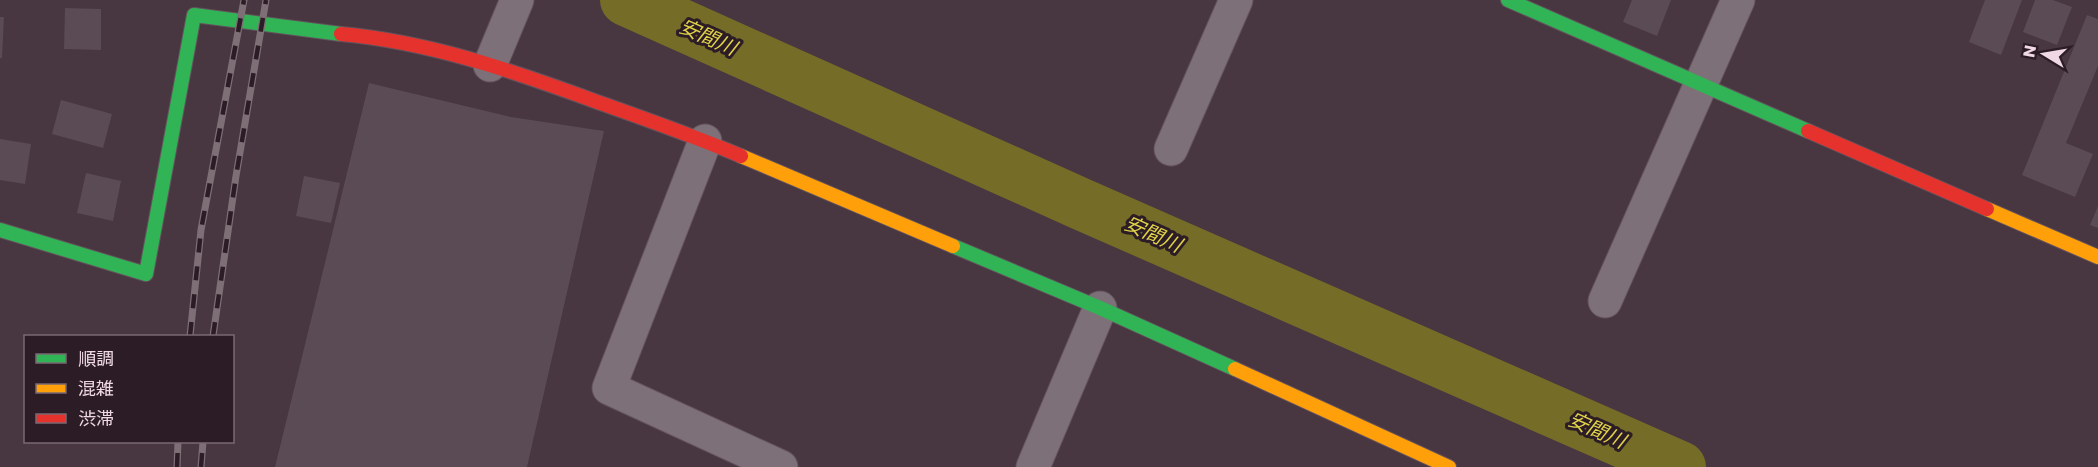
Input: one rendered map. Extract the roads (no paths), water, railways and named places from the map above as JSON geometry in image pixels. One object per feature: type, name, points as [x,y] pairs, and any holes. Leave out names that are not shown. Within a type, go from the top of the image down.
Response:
[{"type":"street","points":[[1171,148],[1236,0]]},
{"type":"street","points":[[1508,0],[2098,257]]},
{"type":"street","points":[[1605,301],[1738,0]]},
{"type":"street","points":[[490,65],[514,7]]},
{"type":"street","points":[[0,230],[146,274],[194,15],[294,30],[374,37],[454,52],[705,141],[1100,308],[1449,467]]},
{"type":"street","points":[[705,141],[609,388],[780,467]]},
{"type":"street","points":[[1033,467],[1100,308]]},
{"type":"waterway","name":"安間川","points":[[626,0],[1081,204],[1680,467]]},
{"type":"railway","points":[[190,335],[201,230],[244,0]]},
{"type":"railway","points":[[213,335],[236,176],[266,0]]},
{"type":"railway","points":[[177,467],[178,443]]},
{"type":"railway","points":[[201,467],[203,443]]}]
